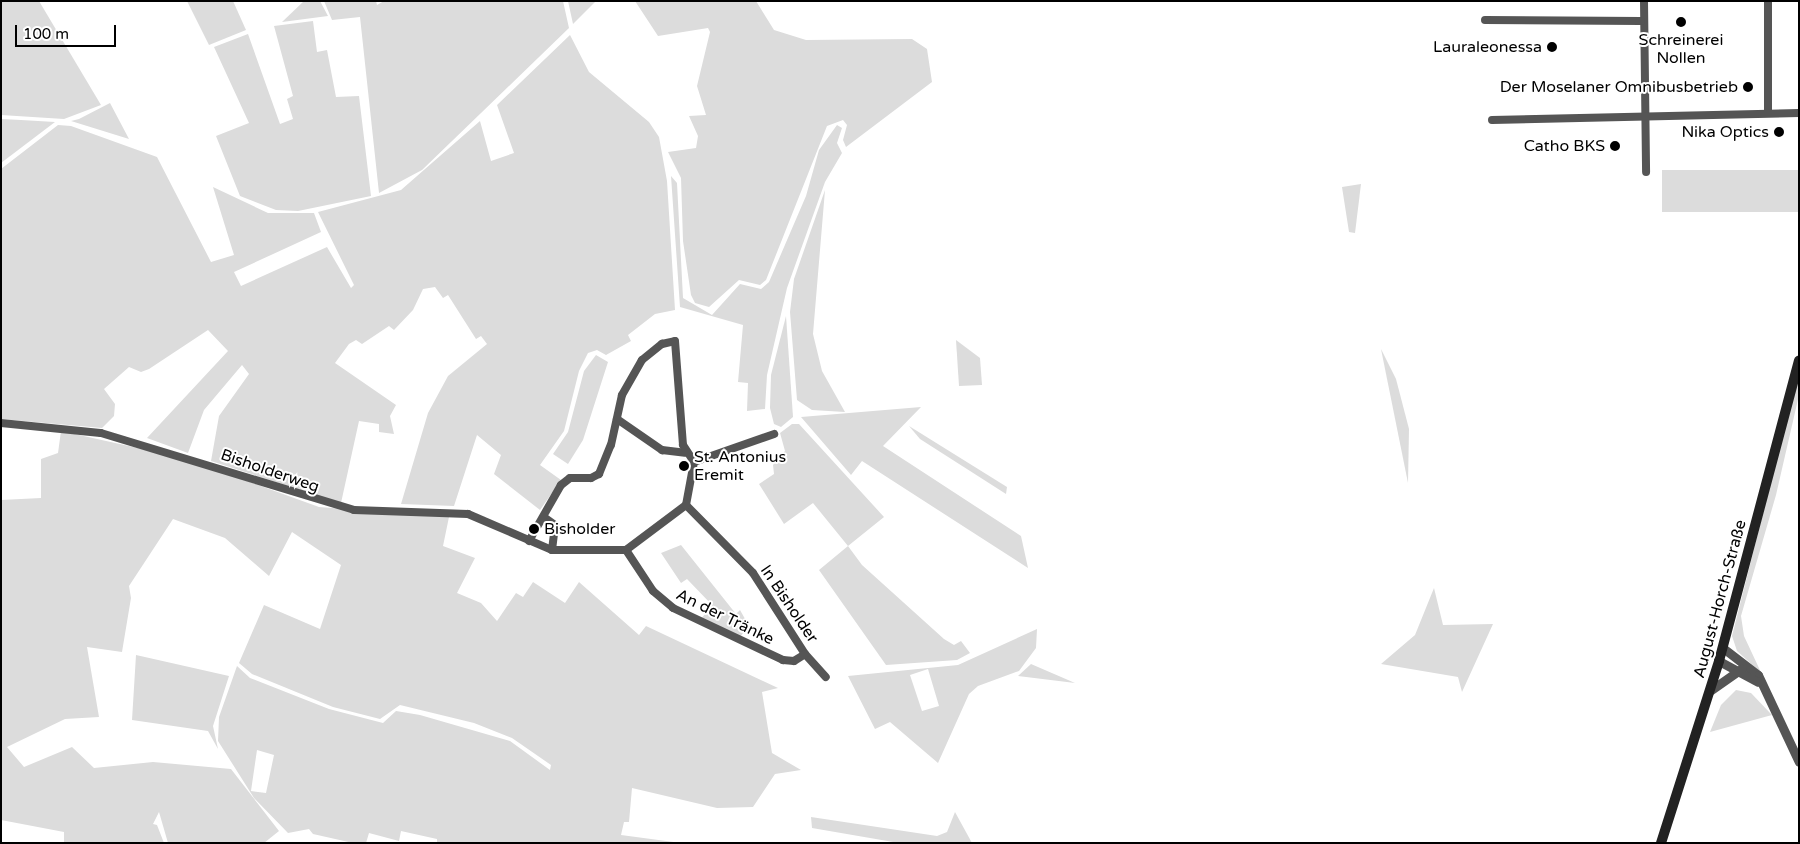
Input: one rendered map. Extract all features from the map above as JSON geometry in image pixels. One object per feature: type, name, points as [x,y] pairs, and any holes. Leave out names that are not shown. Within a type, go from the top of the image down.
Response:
[{"type":"main road","name":"August-Horch-Straße","points":[[1661,843],[1723,648],[1799,360]]},
{"type":"street","points":[[1644,1],[1641,21],[1646,172]]},
{"type":"street","points":[[1768,1],[1768,112]]},
{"type":"street","points":[[1485,20],[1641,21]]},
{"type":"street","points":[[1492,120],[1768,112],[1799,113]]},
{"type":"street","points":[[1785,114],[1799,119]]},
{"type":"street","points":[[685,453],[675,341],[662,344],[637,366],[622,394],[617,419],[599,474],[565,481],[544,507],[545,518],[529,541],[552,550],[626,550],[686,505],[694,462]]},
{"type":"street","points":[[617,419],[662,450],[685,453],[694,462]]},
{"type":"street","name":"Bisholderweg","points":[[1,423],[101,432],[354,510],[446,511],[476,516],[529,541]]},
{"type":"street","points":[[694,462],[774,434]]},
{"type":"street","name":"In Bisholder","points":[[686,505],[753,573],[805,654],[826,677]]},
{"type":"street","points":[[545,518],[555,525],[552,550]]},
{"type":"street","name":"An der Tränke","points":[[626,550],[667,604],[783,660],[794,661],[805,654]]},
{"type":"street","points":[[1723,648],[1749,664],[1799,762]]},
{"type":"street","points":[[1719,661],[1741,669],[1762,688]]},
{"type":"street","points":[[1711,690],[1741,669]]},
{"type":"shaded area","points":[[1,1],[39,1],[101,105],[64,119],[1,115]]},
{"type":"shaded area","points":[[187,1],[233,1],[246,30],[209,45]]},
{"type":"shaded area","points":[[304,1],[320,1],[328,16],[282,22]]},
{"type":"shaded area","points":[[324,1],[376,1],[377,5],[384,1],[563,1],[569,28],[422,170],[379,193],[360,17],[332,20]]},
{"type":"shaded area","points":[[568,1],[596,1],[573,24]]},
{"type":"shaded area","points":[[635,1],[756,1],[774,30],[806,40],[912,39],[927,49],[932,82],[846,147],[843,140],[847,125],[843,120],[827,126],[766,280],[760,285],[739,280],[709,307],[695,303],[691,295],[683,241],[681,178],[668,152],[696,148],[698,136],[689,116],[706,115],[697,86],[710,32],[708,28],[658,36]]},
{"type":"shaded area","points":[[313,21],[317,52],[327,50],[336,97],[359,96],[371,196],[298,211],[276,210],[240,196],[216,136],[249,123],[214,47],[248,34],[280,124],[293,119],[287,99],[293,96],[274,26]]},
{"type":"shaded area","points":[[570,35],[589,72],[649,122],[659,137],[667,181],[675,310],[655,314],[628,335],[631,341],[606,355],[597,350],[588,353],[579,371],[564,431],[540,465],[561,480],[540,510],[494,474],[501,455],[477,435],[454,506],[401,504],[428,413],[448,376],[487,344],[481,336],[476,339],[448,295],[443,298],[435,287],[423,289],[413,310],[394,330],[389,326],[362,344],[356,340],[349,344],[335,363],[396,405],[390,416],[394,434],[379,432],[379,424],[359,421],[341,503],[211,461],[219,416],[249,374],[242,365],[204,410],[188,453],[147,438],[228,351],[208,330],[149,369],[141,372],[129,367],[104,389],[115,404],[114,416],[102,428],[1,419],[1,169],[58,125],[71,126],[157,157],[211,262],[234,255],[213,187],[268,213],[314,213],[321,232],[234,272],[241,286],[327,247],[351,288],[354,285],[318,212],[401,190],[480,121],[491,161],[514,153],[497,105]]},
{"type":"shaded area","points":[[110,103],[129,139],[71,121],[79,119]]},
{"type":"shaded area","points":[[1,119],[21,120],[55,122],[1,163]]},
{"type":"shaded area","points":[[837,125],[842,128],[837,143],[842,153],[825,182],[787,288],[767,375],[765,409],[747,411],[748,383],[738,382],[743,325],[680,307],[671,176],[677,183],[683,298],[712,315],[740,284],[761,289],[769,282],[806,196],[819,150]]},
{"type":"shaded area","points":[[1662,170],[1799,170],[1799,212],[1662,212]]},
{"type":"shaded area","points":[[1361,184],[1355,233],[1349,232],[1342,187]]},
{"type":"shaded area","points":[[825,190],[813,334],[822,371],[845,412],[812,410],[797,400],[790,312],[794,279]]},
{"type":"shaded area","points":[[786,316],[793,417],[781,427],[774,424],[770,408],[771,375]]},
{"type":"shaded area","points":[[956,340],[980,358],[982,385],[959,386]]},
{"type":"shaded area","points":[[1381,349],[1396,379],[1409,429],[1408,483]]},
{"type":"shaded area","points":[[596,355],[608,362],[583,440],[568,464],[553,454],[568,432],[584,371]]},
{"type":"shaded area","points":[[1799,371],[1799,395],[1776,495],[1741,616],[1744,636],[1772,696],[1758,670],[1737,651],[1732,636]]},
{"type":"shaded area","points":[[921,407],[883,446],[1021,536],[1028,568],[862,461],[851,475],[801,417]]},
{"type":"shaded area","points":[[792,424],[799,424],[884,517],[848,546],[813,503],[784,524],[759,484],[774,474],[773,465],[785,451],[780,433]]},
{"type":"shaded area","points":[[909,426],[1007,487],[1006,494],[920,439]]},
{"type":"shaded area","points":[[61,431],[183,458],[319,507],[449,517],[443,546],[475,558],[457,593],[481,603],[497,621],[516,593],[523,597],[533,582],[565,603],[579,582],[639,635],[646,626],[778,688],[762,692],[772,753],[801,770],[775,774],[753,807],[717,808],[632,788],[629,822],[624,822],[621,835],[681,843],[437,843],[437,839],[401,831],[399,841],[369,833],[366,843],[353,843],[313,834],[309,829],[288,833],[254,798],[218,741],[219,717],[237,666],[250,678],[329,709],[383,723],[396,711],[420,715],[510,741],[550,770],[551,765],[512,738],[474,723],[400,705],[380,719],[333,707],[252,674],[239,663],[264,605],[320,629],[341,565],[292,532],[269,576],[225,538],[173,519],[129,586],[131,598],[122,652],[87,647],[99,717],[65,719],[7,747],[24,767],[72,747],[94,768],[153,762],[231,769],[279,831],[264,843],[168,843],[159,812],[153,824],[157,825],[164,843],[64,843],[64,832],[1,820],[1,500],[41,498],[41,459],[58,453]],"holes":[[[257,750],[274,755],[266,793],[251,791]]]},
{"type":"shaded area","points":[[681,545],[736,614],[740,610],[749,626],[740,637],[701,619],[712,605],[687,579],[681,583],[661,553]]},
{"type":"shaded area","points":[[848,546],[862,565],[944,639],[954,645],[961,641],[970,653],[957,660],[886,665],[819,570]]},
{"type":"shaded area","points":[[1434,588],[1443,625],[1493,624],[1462,692],[1458,677],[1381,664],[1415,635]]},
{"type":"shaded area","points":[[1037,629],[1036,648],[1019,671],[978,686],[969,694],[938,763],[890,722],[875,729],[848,676],[958,665]],"holes":[[[928,669],[939,706],[922,711],[910,675]]]},
{"type":"shaded area","points":[[136,655],[229,676],[213,726],[218,749],[208,731],[132,720]]},
{"type":"shaded area","points":[[1031,664],[1075,683],[1018,676]]},
{"type":"shaded area","points":[[1736,690],[1751,693],[1772,715],[1710,732],[1721,705]]},
{"type":"shaded area","points":[[955,812],[972,843],[899,843],[812,828],[811,817],[937,836],[947,832]]},
{"type":"place","name":"Schreinerei Nollen","points":[[1681,22]]},
{"type":"place","name":"Lauraleonessa","points":[[1552,47]]},
{"type":"place","name":"Der Moselaner Omnibusbetrieb","points":[[1748,87]]},
{"type":"place","name":"Nika Optics","points":[[1779,132]]},
{"type":"place","name":"Catho BKS","points":[[1615,146]]},
{"type":"place","name":"St. Antonius Eremit","points":[[684,466]]},
{"type":"place","name":"Bisholder","points":[[534,529]]}]
